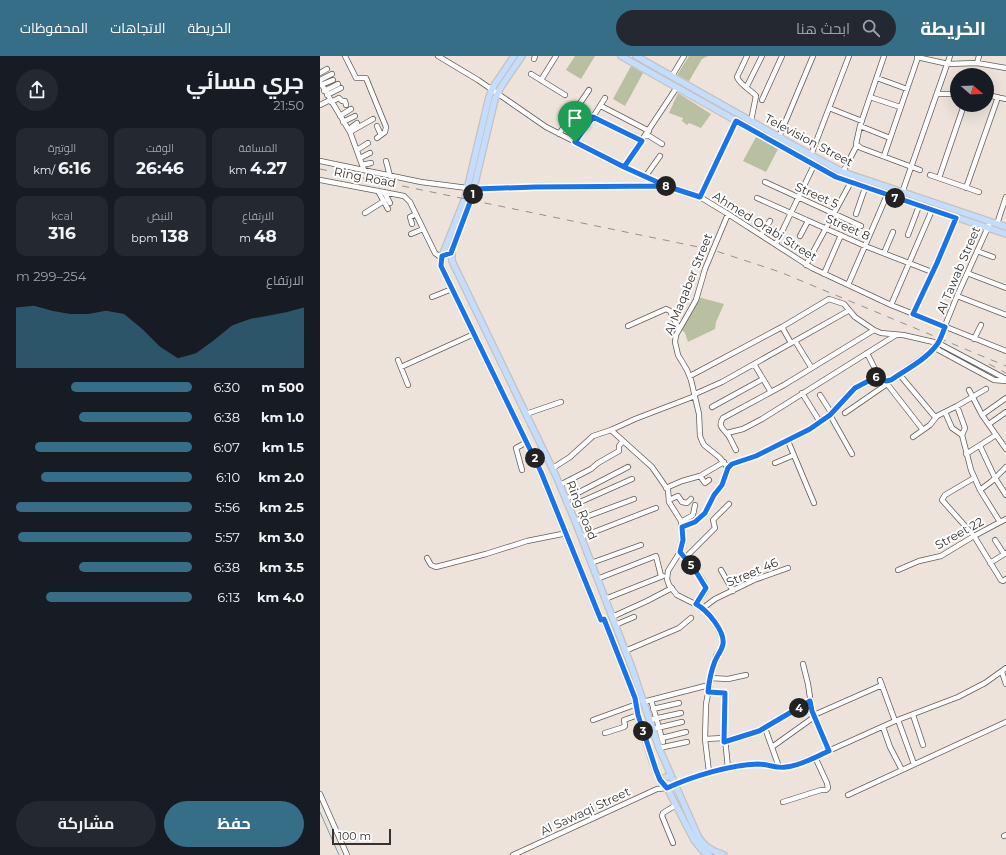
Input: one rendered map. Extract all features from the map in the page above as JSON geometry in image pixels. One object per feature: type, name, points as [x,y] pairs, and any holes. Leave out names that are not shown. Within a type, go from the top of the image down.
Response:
[{"type":"main road","points":[[442,256],[465,198],[492,89],[514,56]]},
{"type":"main road","points":[[451,253],[472,200],[497,94],[522,56]]},
{"type":"main road","name":"Television Street","points":[[621,56],[829,173],[865,188],[1006,234]]},
{"type":"main road","name":"Television Street","points":[[636,56],[832,167],[902,193],[1006,227]]},
{"type":"main road","points":[[829,173],[832,167]]},
{"type":"main road","name":"Ring Road","points":[[451,253],[453,265],[553,468],[625,651],[652,730],[675,784],[701,841],[709,849],[724,855]]},
{"type":"main road","name":"Ring Road","points":[[442,256],[441,266],[541,472],[601,620],[604,619],[637,704],[638,715],[660,780],[667,788],[694,840],[702,850],[709,855]]},
{"type":"main road","points":[[508,404],[519,399]]},
{"type":"main road","points":[[579,564],[590,562]]},
{"type":"main road","points":[[660,780],[671,775]]},
{"type":"street","name":"Ahmed Orabi Street","points":[[438,56],[492,89],[533,119],[559,134],[624,167],[666,186],[700,197],[776,244],[806,265],[891,305],[1006,351]]},
{"type":"street","points":[[541,80],[556,56]]},
{"type":"street","points":[[672,76],[684,56]]},
{"type":"street","points":[[747,56],[737,77],[740,82],[747,86],[756,96],[751,121]]},
{"type":"street","points":[[747,86],[762,56]]},
{"type":"street","points":[[762,100],[782,56]]},
{"type":"street","points":[[779,137],[812,56]]},
{"type":"street","points":[[811,155],[850,56]]},
{"type":"street","points":[[843,172],[857,146],[856,140],[860,126],[884,56]]},
{"type":"street","points":[[884,156],[917,56],[948,64],[977,63],[1006,68]]},
{"type":"street","points":[[902,193],[950,56]]},
{"type":"street","points":[[977,63],[979,56]]},
{"type":"street","points":[[347,57],[356,78],[366,78],[386,127],[385,132],[379,137],[377,126]]},
{"type":"street","points":[[320,73],[327,69]]},
{"type":"street","points":[[320,82],[332,74]]},
{"type":"street","points":[[531,74],[565,95]]},
{"type":"street","points":[[877,78],[907,89]]},
{"type":"street","points":[[320,82],[333,80]]},
{"type":"street","points":[[320,82],[349,131],[358,150],[363,168]]},
{"type":"street","points":[[324,90],[338,84]]},
{"type":"street","points":[[327,96],[341,88]]},
{"type":"street","points":[[624,167],[677,88]]},
{"type":"street","points":[[559,134],[589,90]]},
{"type":"street","points":[[937,94],[950,94]]},
{"type":"street","points":[[994,96],[1006,99]]},
{"type":"street","points":[[320,105],[342,97],[342,101],[344,101],[346,105]]},
{"type":"street","points":[[870,97],[900,108]]},
{"type":"street","points":[[966,188],[998,97]]},
{"type":"street","points":[[575,142],[601,106],[605,98]]},
{"type":"street","points":[[601,106],[648,132],[662,144]]},
{"type":"street","points":[[829,108],[862,121]]},
{"type":"street","points":[[340,116],[351,110]]},
{"type":"street","points":[[939,178],[962,112]]},
{"type":"street","points":[[343,122],[355,116]]},
{"type":"street","points":[[593,117],[642,141]]},
{"type":"street","points":[[349,131],[370,119]]},
{"type":"street","points":[[700,197],[736,121]]},
{"type":"street","points":[[349,131],[357,123]]},
{"type":"street","points":[[860,126],[890,138]]},
{"type":"street","points":[[358,150],[368,143]]},
{"type":"street","points":[[857,146],[920,170]]},
{"type":"street","points":[[360,158],[370,153]]},
{"type":"street","points":[[646,177],[660,156]]},
{"type":"street","points":[[320,161],[363,168],[390,176],[434,184],[475,189],[666,186]]},
{"type":"street","points":[[386,162],[390,176]]},
{"type":"street","points":[[363,168],[370,163]]},
{"type":"street","points":[[776,244],[814,165]]},
{"type":"street","points":[[930,175],[979,192]]},
{"type":"street","points":[[806,265],[853,176]]},
{"type":"street","name":"Ring Road","points":[[320,180],[400,195],[407,199],[435,253],[442,256]]},
{"type":"street","name":"Street 5","points":[[765,182],[861,226]]},
{"type":"street","points":[[856,214],[865,188]]},
{"type":"street","points":[[378,191],[388,209]]},
{"type":"street","points":[[384,192],[390,203]]},
{"type":"street","points":[[848,285],[887,195]]},
{"type":"street","name":"Street 8","points":[[757,198],[865,246],[932,272]]},
{"type":"street","points":[[997,224],[1006,198]]},
{"type":"street","points":[[365,213],[384,201]]},
{"type":"street","points":[[908,236],[919,206]]},
{"type":"street","points":[[891,305],[932,210]]},
{"type":"street","points":[[412,224],[410,217],[416,214]]},
{"type":"street","name":"Al Maqaber Street","points":[[728,214],[705,269],[696,300],[676,335],[675,349],[690,376],[695,395],[700,436],[702,441],[704,445],[724,462],[728,468]]},
{"type":"street","points":[[913,314],[956,218]]},
{"type":"street","points":[[761,235],[770,221]]},
{"type":"street","points":[[800,236],[808,221]]},
{"type":"street","name":"Al Tawab Street","points":[[728,468],[737,462],[756,456],[805,432],[831,414],[855,388],[874,377],[891,380],[922,359],[935,348],[945,327],[956,296],[990,222]]},
{"type":"street","points":[[411,234],[423,228]]},
{"type":"street","points":[[884,253],[893,232]]},
{"type":"street","points":[[824,274],[841,235]]},
{"type":"street","points":[[977,251],[993,257]]},
{"type":"street","points":[[442,256],[451,253]]},
{"type":"street","points":[[967,273],[1006,288]]},
{"type":"street","points":[[432,297],[452,289]]},
{"type":"street","points":[[956,296],[1006,315]]},
{"type":"street","points":[[690,376],[782,327],[829,299],[844,304],[848,311],[874,330],[881,333],[897,334],[938,343],[1006,380]]},
{"type":"street","points":[[628,326],[666,309],[670,311],[679,329]]},
{"type":"street","points":[[553,468],[570,457],[593,436],[695,395],[722,382],[848,311]]},
{"type":"street","points":[[974,338],[981,325]]},
{"type":"street","points":[[782,327],[811,367]]},
{"type":"street","points":[[736,450],[727,433],[724,432],[720,425],[723,418],[771,392],[874,330]]},
{"type":"street","points":[[401,367],[474,334]]},
{"type":"street","points":[[727,433],[752,424],[897,334]]},
{"type":"street","points":[[935,348],[994,380],[1006,380]]},
{"type":"street","points":[[867,353],[881,378],[923,430]]},
{"type":"street","points":[[398,360],[408,385]]},
{"type":"street","points":[[754,364],[771,392]]},
{"type":"street","points":[[900,374],[935,417]]},
{"type":"street","points":[[712,407],[763,379]]},
{"type":"street","points":[[845,413],[887,384]]},
{"type":"street","points":[[913,437],[933,421],[935,417],[986,389]]},
{"type":"street","points":[[969,390],[982,415],[1006,449]]},
{"type":"street","points":[[802,393],[820,422]]},
{"type":"street","points":[[820,395],[852,454]]},
{"type":"street","points":[[982,415],[1006,398]]},
{"type":"street","points":[[526,414],[561,402]]},
{"type":"street","points":[[957,406],[965,428],[962,435],[966,454],[974,478],[980,490],[1004,521]]},
{"type":"street","points":[[945,412],[952,428],[962,435]]},
{"type":"street","points":[[989,424],[1006,412]]},
{"type":"street","points":[[611,430],[652,467],[669,493],[671,505],[682,524],[683,540],[680,552],[667,574],[667,579],[672,588],[683,598],[703,608],[715,622],[723,639],[722,648],[714,662],[710,678],[705,716],[705,740],[709,772]]},
{"type":"street","points":[[966,454],[996,435]]},
{"type":"street","points":[[788,440],[814,503]]},
{"type":"street","points":[[560,485],[591,469],[598,463],[620,451],[619,446],[623,441]]},
{"type":"street","points":[[522,470],[516,447],[527,442]]},
{"type":"street","points":[[980,446],[995,478],[1006,496]]},
{"type":"street","points":[[775,463],[794,455]]},
{"type":"street","points":[[666,488],[682,481],[700,476],[724,462]]},
{"type":"street","points":[[566,499],[628,467]]},
{"type":"street","points":[[980,490],[1006,467]]},
{"type":"street","points":[[682,524],[695,522],[705,513],[714,495],[722,485],[728,468]]},
{"type":"street","points":[[700,476],[705,483],[709,480]]},
{"type":"street","points":[[974,478],[945,494],[942,498],[974,536],[1002,580],[1003,581],[1006,579]]},
{"type":"street","points":[[569,507],[632,479]]},
{"type":"street","points":[[669,500],[678,496],[682,502],[687,503],[691,499]]},
{"type":"street","points":[[575,521],[634,499]]},
{"type":"street","points":[[685,558],[714,530],[713,520],[730,504]]},
{"type":"street","points":[[682,524],[693,515],[695,505]]},
{"type":"street","points":[[581,537],[656,508]]},
{"type":"street","name":"Street 22","points":[[898,570],[919,561],[941,556],[974,536],[1004,521]]},
{"type":"street","points":[[427,558],[431,565],[436,567],[528,541],[567,533]]},
{"type":"street","points":[[990,563],[1005,554],[995,540]]},
{"type":"street","points":[[590,562],[641,545]]},
{"type":"street","points":[[680,552],[695,570],[706,588],[696,604]]},
{"type":"street","points":[[597,579],[656,556],[661,576]]},
{"type":"street","name":"Street 46","points":[[703,608],[715,599],[754,580],[788,568]]},
{"type":"street","points":[[721,570],[733,591]]},
{"type":"street","points":[[605,599],[667,574]]},
{"type":"street","points":[[612,617],[672,588]]},
{"type":"street","points":[[615,625],[634,617]]},
{"type":"street","points":[[625,651],[679,628],[691,618]]},
{"type":"street","points":[[803,664],[814,716],[829,751]]},
{"type":"street","points":[[765,728],[779,767],[787,767],[815,757],[897,721],[968,693],[1004,670],[1006,684]]},
{"type":"street","points":[[710,678],[728,679],[746,675]]},
{"type":"street","points":[[880,680],[914,764]]},
{"type":"street","points":[[643,702],[709,685]]},
{"type":"street","points":[[772,747],[814,716],[882,686]]},
{"type":"street","points":[[708,692],[725,693],[724,740],[728,768]]},
{"type":"street","points":[[651,700],[663,740],[686,732]]},
{"type":"street","points":[[705,740],[724,740],[753,734],[810,701]]},
{"type":"street","points":[[653,709],[679,703]]},
{"type":"street","points":[[593,720],[637,704]]},
{"type":"street","points":[[649,720],[681,713]]},
{"type":"street","points":[[605,733],[624,727],[624,720],[638,715]]},
{"type":"street","points":[[913,715],[923,745]]},
{"type":"street","points":[[652,730],[682,722]]},
{"type":"street","points":[[848,795],[1006,722]]},
{"type":"street","points":[[883,727],[890,747],[902,770]]},
{"type":"street","points":[[659,748],[687,742]]},
{"type":"street","points":[[783,802],[820,790],[826,790],[828,788],[815,757]]},
{"type":"street","name":"Al Sawaqi Street","points":[[513,855],[657,789],[667,788],[709,772],[728,768],[759,764],[779,767]]},
{"type":"street","points":[[320,794],[347,855]]},
{"type":"street","points":[[673,843],[662,816],[663,813],[676,805]]},
{"type":"green space","points":[[575,56],[595,56],[581,79],[566,70]]},
{"type":"green space","points":[[689,56],[708,56],[702,59],[689,81],[677,75]]},
{"type":"green space","points":[[631,66],[643,73],[625,106],[613,99]]},
{"type":"green space","points":[[678,93],[711,114],[701,128],[689,123],[687,125],[682,121],[683,118],[669,113]]},
{"type":"green space","points":[[756,137],[778,149],[766,172],[743,161]]},
{"type":"green space","points":[[698,297],[724,304],[716,322],[715,329],[688,342],[685,333],[682,330]]},
{"type":"waterway","points":[[320,812],[339,855]]},
{"type":"railway","points":[[320,169],[713,250],[780,272],[1006,366]]},
{"type":"railway","points":[[989,364],[1006,373]]},
{"type":"route","points":[[575,142],[593,117],[642,141],[624,167],[646,177],[666,186],[700,197],[736,121],[836,177],[956,218],[913,314],[945,327],[935,348],[922,359],[891,380],[886,381],[879,377],[874,377],[861,384],[849,394],[836,410],[810,429],[756,456],[732,464],[728,468],[722,485],[710,501],[705,513],[695,522],[682,527],[683,540],[680,552],[706,586],[706,591],[696,604],[703,608],[715,622],[723,639],[722,648],[716,656],[714,662],[708,692],[725,692],[724,742],[753,734],[810,701],[812,711],[829,751],[791,766],[783,768],[754,764],[718,770],[697,776],[667,788],[660,780],[638,715],[635,698],[604,619],[601,620],[541,472],[441,266],[440,262],[442,256],[451,253],[453,244],[472,200],[475,189],[666,186],[624,167],[575,142]]}]
